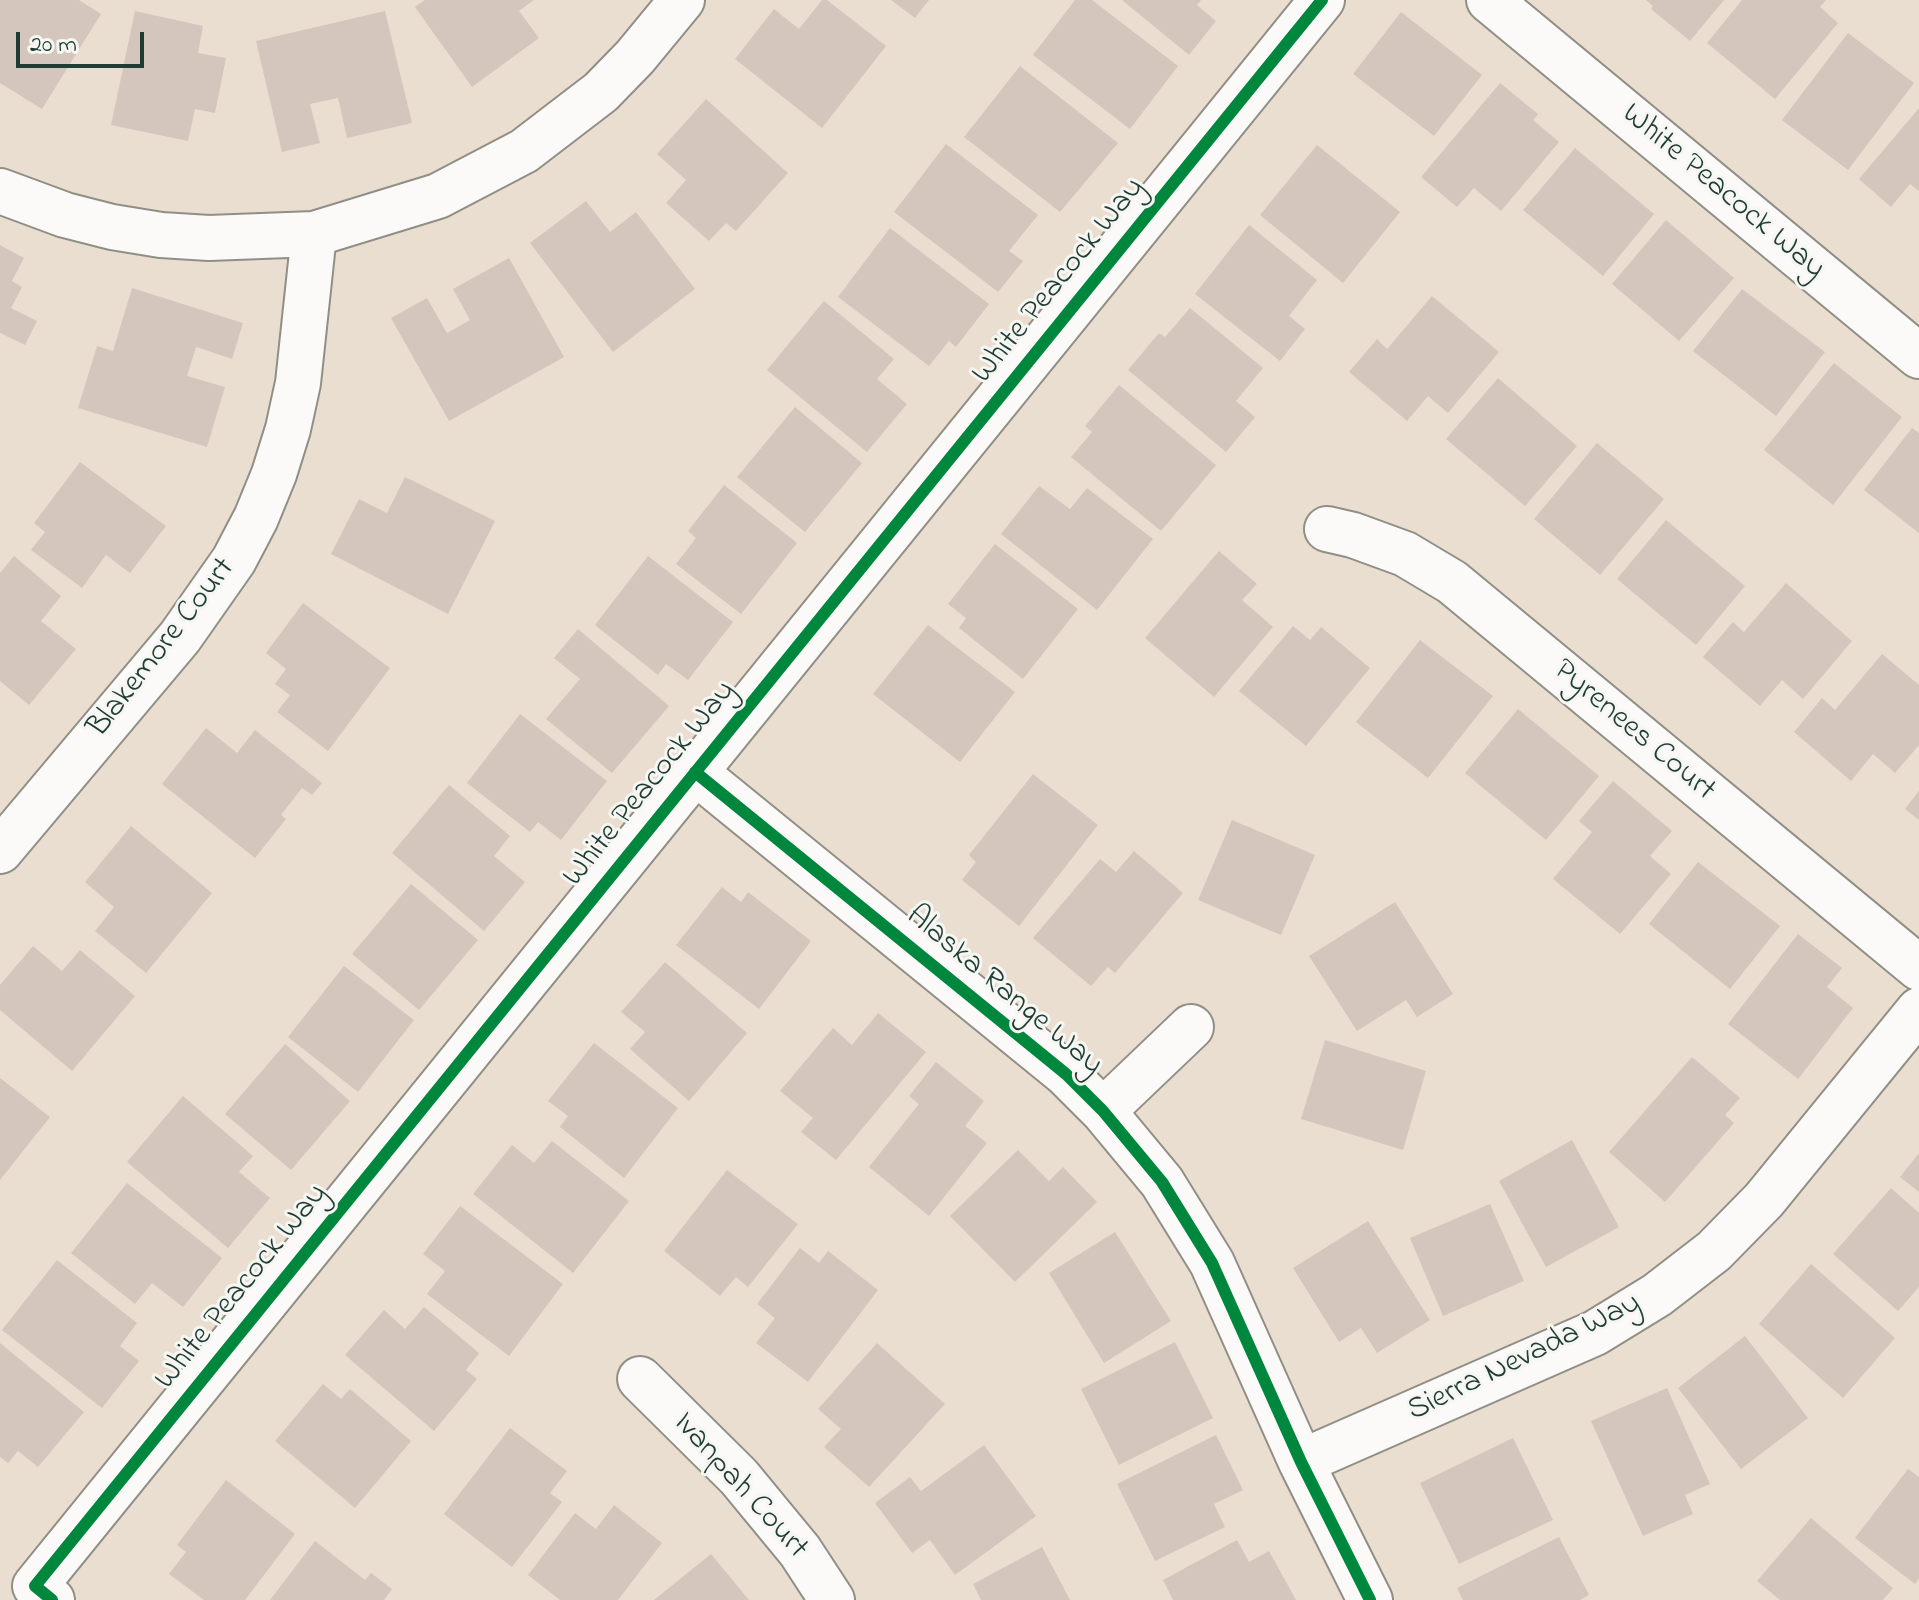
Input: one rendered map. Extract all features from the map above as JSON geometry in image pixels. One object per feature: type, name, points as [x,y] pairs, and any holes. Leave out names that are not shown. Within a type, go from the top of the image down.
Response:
[{"type":"street","points":[[0,191],[65,215],[161,235],[209,238],[314,234],[438,196],[524,151],[601,92],[682,0]]},
{"type":"street","name":"White Peacock Way","points":[[52,1600],[35,1586],[1322,0]]},
{"type":"street","name":"White Peacock Way","points":[[1489,0],[1919,356]]},
{"type":"street","name":"Blakemore Court","points":[[0,851],[180,637],[234,560],[256,518],[288,429],[298,383],[314,234]]},
{"type":"street","name":"Pyrenees Court","points":[[1327,529],[1405,554],[1452,582],[1919,968]]},
{"type":"street","name":"Alaska Range Way","points":[[695,772],[1066,1074],[1103,1111],[1162,1182],[1212,1263],[1301,1462],[1370,1600]]},
{"type":"street","name":"Sierra Nevada Way","points":[[1301,1462],[1595,1333],[1657,1295],[1714,1251],[1764,1200],[1919,1010]]},
{"type":"street","points":[[1103,1111],[1191,1027]]},
{"type":"street","name":"Ivanpah Court","points":[[640,1379],[739,1477],[800,1551],[832,1600]]},
{"type":"building","points":[[0,0],[79,0],[101,14],[42,109],[0,83]]},
{"type":"building","points":[[425,0],[534,0],[519,11],[539,38],[472,87],[415,7]]},
{"type":"building","points":[[822,0],[827,0],[886,46],[822,128],[735,59],[774,9],[799,29]]},
{"type":"building","points":[[891,0],[929,0],[915,18]]},
{"type":"building","points":[[1075,0],[1092,0],[1178,66],[1130,129],[1033,55]]},
{"type":"building","points":[[1122,0],[1201,0],[1197,5],[1216,21],[1189,55]]},
{"type":"building","points":[[1646,0],[1724,0],[1690,41],[1651,9],[1653,6]]},
{"type":"building","points":[[1742,0],[1826,0],[1820,7],[1838,23],[1775,99],[1707,43]]},
{"type":"building","points":[[135,11],[203,26],[198,53],[226,58],[215,113],[195,109],[188,141],[111,125]]},
{"type":"building","points":[[385,11],[412,123],[347,138],[338,98],[310,104],[320,143],[282,152],[256,41]]},
{"type":"building","points":[[1401,12],[1482,75],[1434,136],[1353,74]]},
{"type":"building","points":[[1848,33],[1914,83],[1848,170],[1782,120]]},
{"type":"building","points":[[1020,66],[1118,143],[1060,212],[964,137]]},
{"type":"building","points":[[1500,83],[1538,114],[1533,120],[1559,142],[1501,211],[1474,188],[1457,207],[1421,177]]},
{"type":"building","points":[[706,99],[788,173],[736,231],[726,223],[709,241],[666,203],[686,180],[657,154]]},
{"type":"building","points":[[1919,108],[1919,191],[1910,184],[1891,207],[1859,179]]},
{"type":"building","points":[[946,144],[1038,215],[1009,251],[1023,261],[998,292],[894,212]]},
{"type":"building","points":[[1317,145],[1400,212],[1343,283],[1260,215]]},
{"type":"building","points":[[1575,148],[1654,214],[1603,276],[1523,210]]},
{"type":"building","points":[[586,201],[610,232],[636,212],[695,289],[613,352],[530,243]]},
{"type":"building","points":[[1666,220],[1734,278],[1679,341],[1612,284]]},
{"type":"building","points":[[1249,225],[1317,280],[1289,316],[1305,329],[1280,361],[1195,294]]},
{"type":"building","points":[[890,228],[989,304],[956,347],[949,341],[929,366],[838,297]]},
{"type":"building","points":[[0,245],[24,258],[12,281],[22,287],[11,308],[37,321],[25,345],[0,333]]},
{"type":"building","points":[[509,258],[564,357],[449,421],[391,318],[427,298],[447,333],[470,320],[453,289]]},
{"type":"building","points":[[132,288],[243,323],[232,359],[196,347],[187,376],[225,387],[207,447],[78,408],[97,346],[113,351]]},
{"type":"building","points":[[1742,289],[1825,352],[1776,416],[1693,351]]},
{"type":"building","points":[[1432,296],[1499,352],[1448,413],[1428,396],[1407,421],[1349,372],[1377,339],[1387,349]]},
{"type":"building","points":[[824,301],[894,359],[877,379],[907,404],[867,452],[767,370]]},
{"type":"building","points":[[1190,308],[1263,368],[1236,401],[1255,417],[1226,452],[1128,370],[1159,333],[1165,337]]},
{"type":"building","points":[[1834,363],[1902,417],[1833,505],[1764,450]]},
{"type":"building","points":[[1498,378],[1577,446],[1525,506],[1446,439]]},
{"type":"building","points":[[1119,385],[1216,465],[1161,531],[1071,457],[1092,432],[1085,426]]},
{"type":"building","points":[[795,407],[862,463],[805,532],[737,477]]},
{"type":"building","points":[[1912,428],[1919,433],[1919,533],[1864,490]]},
{"type":"building","points":[[1597,443],[1664,499],[1600,575],[1534,519]]},
{"type":"building","points":[[80,462],[166,526],[130,573],[106,555],[82,588],[31,550],[45,532],[34,523]]},
{"type":"building","points":[[405,477],[495,521],[448,614],[331,554],[359,499],[387,513]]},
{"type":"building","points":[[724,485],[797,543],[741,614],[676,564],[696,538],[688,531]]},
{"type":"building","points":[[1039,486],[1070,509],[1087,488],[1153,539],[1097,610],[1001,534]]},
{"type":"building","points":[[1666,520],[1745,586],[1696,645],[1617,579]]},
{"type":"building","points":[[995,544],[1078,609],[1023,679],[959,628],[966,618],[948,604]]},
{"type":"building","points":[[1219,551],[1257,584],[1242,600],[1273,627],[1214,697],[1145,638]]},
{"type":"building","points":[[14,556],[61,596],[41,621],[76,649],[29,705],[0,681],[0,573]]},
{"type":"building","points":[[648,556],[733,622],[688,680],[666,664],[658,675],[595,625]]},
{"type":"building","points":[[1786,583],[1852,641],[1803,699],[1782,680],[1760,706],[1703,657],[1733,622],[1744,632]]},
{"type":"building","points":[[303,603],[390,668],[328,751],[277,712],[290,695],[275,684],[286,669],[266,653]]},
{"type":"building","points":[[928,625],[1015,692],[960,762],[873,694]]},
{"type":"building","points":[[1293,626],[1310,640],[1321,627],[1370,668],[1306,746],[1239,691]]},
{"type":"building","points":[[578,629],[669,706],[612,773],[546,719],[580,679],[554,658]]},
{"type":"building","points":[[1420,640],[1493,696],[1428,778],[1356,722]]},
{"type":"building","points":[[1882,654],[1919,685],[1919,745],[1895,773],[1873,754],[1851,781],[1794,732],[1822,698],[1835,710]]},
{"type":"building","points":[[1518,709],[1599,776],[1546,840],[1465,773]]},
{"type":"building","points":[[520,714],[607,781],[561,840],[538,822],[530,832],[467,783]]},
{"type":"building","points":[[206,728],[237,753],[255,730],[322,783],[312,795],[302,788],[281,815],[286,819],[255,858],[162,784]]},
{"type":"building","points":[[1033,774],[1098,825],[1019,926],[962,880],[976,862],[969,855]]},
{"type":"building","points":[[1613,781],[1672,831],[1650,856],[1671,874],[1620,934],[1553,879],[1592,832],[1579,821]]},
{"type":"building","points":[[449,785],[510,836],[494,856],[525,882],[484,931],[392,853]]},
{"type":"building","points":[[1919,791],[1919,820],[1905,809]]},
{"type":"building","points":[[1232,820],[1315,855],[1281,935],[1198,900]]},
{"type":"building","points":[[131,826],[212,893],[146,973],[95,931],[114,907],[85,882]]},
{"type":"building","points":[[1134,851],[1183,893],[1115,973],[1108,967],[1091,986],[1033,938],[1100,859],[1116,872]]},
{"type":"building","points":[[1698,862],[1780,926],[1730,989],[1649,924]]},
{"type":"building","points":[[411,884],[478,940],[419,1010],[352,954]]},
{"type":"building","points":[[722,887],[741,902],[748,892],[811,941],[759,1009],[676,945]]},
{"type":"building","points":[[1395,902],[1453,994],[1417,1017],[1406,1000],[1357,1031],[1309,956]]},
{"type":"building","points":[[1798,934],[1842,968],[1827,987],[1853,1008],[1798,1079],[1728,1024]]},
{"type":"building","points":[[33,946],[62,971],[80,950],[135,996],[72,1071],[0,1010],[0,985]]},
{"type":"building","points":[[665,962],[747,1033],[689,1101],[630,1049],[645,1032],[621,1012]]},
{"type":"building","points":[[344,966],[414,1020],[358,1092],[288,1037]]},
{"type":"building","points":[[878,1013],[926,1052],[836,1160],[801,1132],[813,1118],[780,1091],[833,1028],[852,1045]]},
{"type":"building","points":[[1325,1040],[1426,1071],[1403,1150],[1301,1119]]},
{"type":"building","points":[[594,1043],[678,1108],[624,1178],[560,1127],[568,1116],[548,1101]]},
{"type":"building","points":[[285,1044],[350,1101],[291,1170],[225,1114]]},
{"type":"building","points":[[1692,1057],[1740,1098],[1725,1115],[1734,1123],[1665,1202],[1609,1152]]},
{"type":"building","points":[[936,1062],[984,1101],[965,1126],[987,1143],[929,1216],[869,1167],[919,1104],[909,1096]]},
{"type":"building","points":[[0,1078],[50,1117],[0,1180]]},
{"type":"building","points":[[183,1096],[253,1156],[239,1172],[270,1198],[228,1248],[127,1162]]},
{"type":"building","points":[[1572,1140],[1619,1227],[1546,1267],[1499,1181]]},
{"type":"building","points":[[552,1141],[629,1201],[573,1273],[473,1194],[512,1145],[534,1163]]},
{"type":"building","points":[[1018,1150],[1049,1181],[1063,1167],[1097,1202],[1015,1282],[950,1216]]},
{"type":"building","points":[[1919,1153],[1919,1192],[1900,1177]]},
{"type":"building","points":[[727,1170],[798,1224],[748,1287],[736,1277],[720,1296],[664,1251]]},
{"type":"building","points":[[127,1183],[222,1258],[183,1307],[152,1283],[135,1304],[71,1253]]},
{"type":"building","points":[[1891,1188],[1919,1213],[1919,1287],[1898,1311],[1833,1254]]},
{"type":"building","points":[[1490,1204],[1524,1281],[1443,1316],[1410,1238]]},
{"type":"building","points":[[460,1206],[563,1284],[509,1356],[427,1294],[445,1271],[423,1254]]},
{"type":"building","points":[[1368,1221],[1430,1320],[1377,1353],[1361,1328],[1339,1342],[1293,1268]]},
{"type":"building","points":[[1115,1232],[1171,1321],[1104,1363],[1049,1273]]},
{"type":"building","points":[[800,1248],[819,1263],[828,1251],[878,1290],[808,1382],[756,1343],[775,1318],[757,1304]]},
{"type":"building","points":[[57,1260],[137,1323],[120,1346],[139,1361],[102,1408],[2,1330]]},
{"type":"building","points":[[1811,1264],[1895,1338],[1843,1398],[1759,1324]]},
{"type":"building","points":[[424,1307],[479,1353],[466,1370],[477,1379],[434,1431],[345,1355],[384,1310],[405,1329]]},
{"type":"building","points":[[1745,1336],[1808,1418],[1741,1469],[1678,1388]]},
{"type":"building","points":[[1175,1342],[1213,1418],[1119,1465],[1081,1389]]},
{"type":"building","points":[[0,1343],[84,1412],[38,1467],[18,1451],[8,1463],[0,1457]]},
{"type":"building","points":[[877,1343],[945,1404],[869,1487],[824,1447],[841,1429],[818,1409]]},
{"type":"building","points":[[323,1384],[341,1399],[350,1389],[411,1441],[355,1508],[275,1441]]},
{"type":"building","points":[[1667,1388],[1710,1484],[1685,1495],[1693,1514],[1643,1536],[1591,1421]]},
{"type":"building","points":[[510,1428],[567,1471],[550,1493],[562,1502],[512,1567],[444,1514]]},
{"type":"building","points":[[1216,1435],[1243,1490],[1214,1504],[1225,1527],[1155,1561],[1117,1484]]},
{"type":"building","points":[[1513,1438],[1553,1520],[1459,1564],[1420,1483]]},
{"type":"building","points":[[984,1445],[1036,1516],[955,1575],[930,1540],[912,1553],[875,1503],[910,1477],[921,1491]]},
{"type":"building","points":[[1908,1469],[1919,1477],[1919,1578],[1915,1584],[1855,1538]]},
{"type":"building","points":[[226,1480],[295,1534],[245,1600],[204,1600],[169,1574],[186,1552],[177,1545]]},
{"type":"building","points":[[614,1505],[662,1543],[618,1600],[560,1600],[528,1575],[575,1513],[596,1529]]},
{"type":"building","points":[[1811,1518],[1893,1588],[1883,1600],[1780,1600],[1757,1581]]},
{"type":"building","points":[[1559,1537],[1589,1595],[1580,1600],[1463,1600],[1457,1588]]},
{"type":"building","points":[[1237,1540],[1249,1562],[1269,1551],[1296,1600],[1173,1600],[1163,1580]]},
{"type":"building","points":[[315,1541],[365,1580],[371,1573],[392,1589],[384,1600],[270,1600]]},
{"type":"building","points":[[1042,1547],[1070,1600],[981,1600],[973,1584]]},
{"type":"building","points":[[711,1554],[749,1600],[654,1600]]},
{"type":"cycle path","points":[[52,1600],[35,1586],[1322,0]]},
{"type":"cycle path","points":[[695,772],[1066,1074],[1103,1111],[1162,1182],[1212,1263],[1301,1462],[1370,1600]]}]
